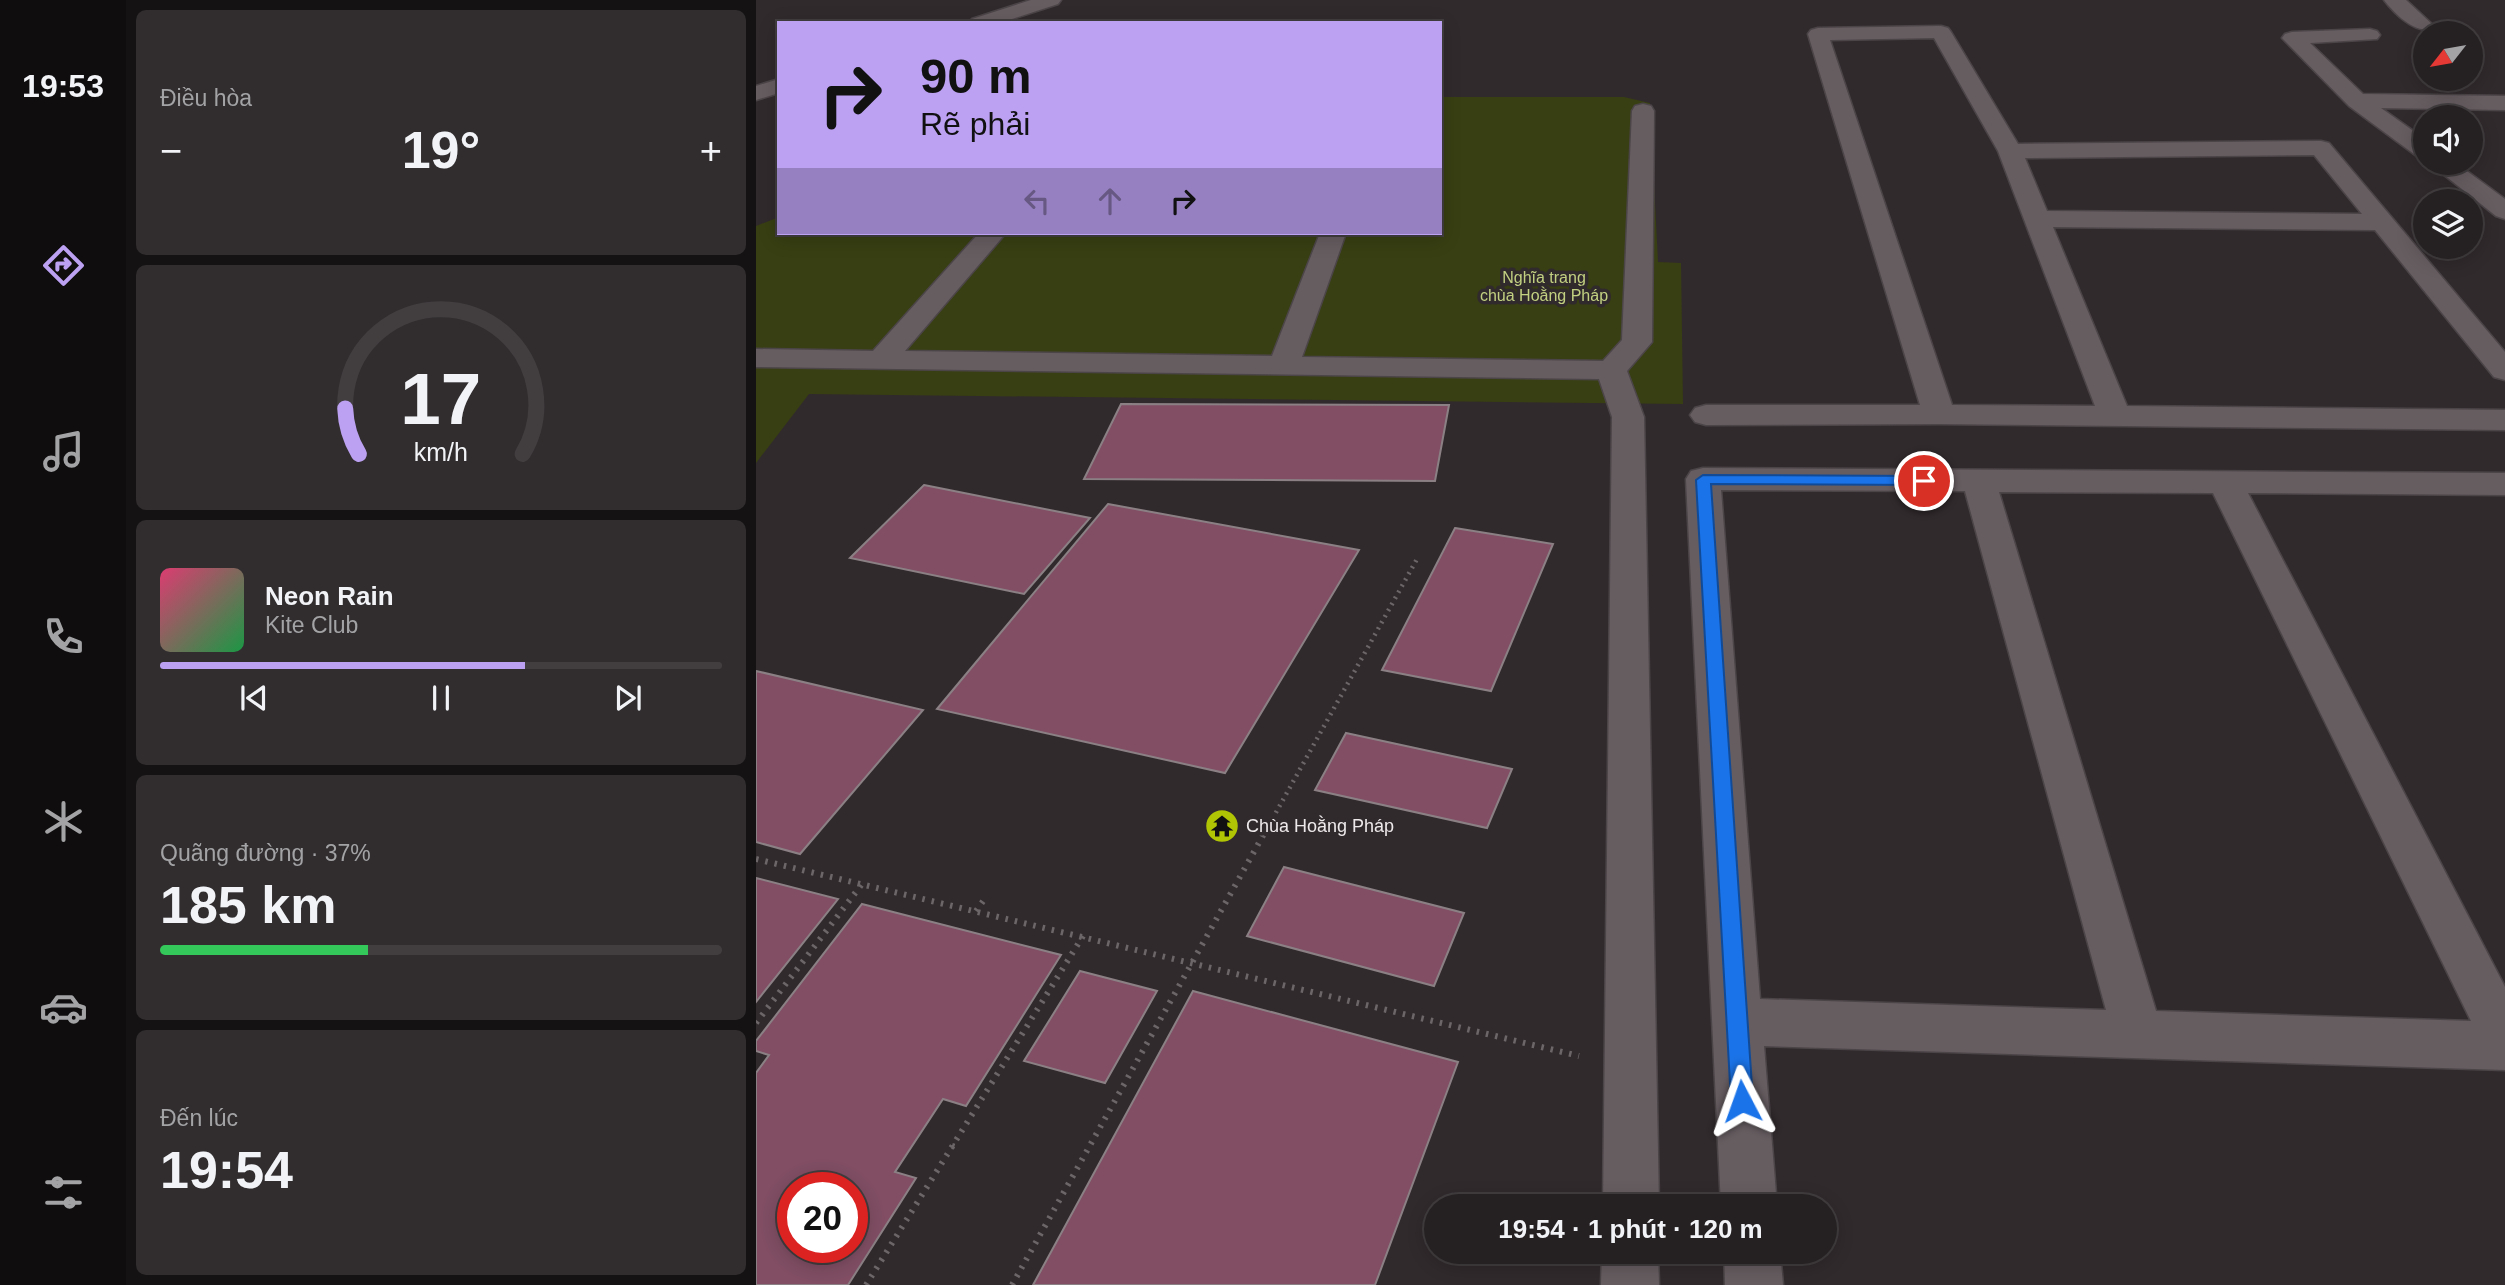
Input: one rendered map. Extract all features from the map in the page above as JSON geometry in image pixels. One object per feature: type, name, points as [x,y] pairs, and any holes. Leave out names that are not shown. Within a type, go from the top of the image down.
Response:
[{"type":"street","points":[[985,21],[1051,0]]},
{"type":"street","points":[[2394,0],[2418,21]]},
{"type":"street","points":[[1938,414],[1818,34],[1941,32],[2010,151],[2115,416]]},
{"type":"street","points":[[2370,35],[2292,38],[2357,101],[2413,142]]},
{"type":"street","points":[[756,93],[777,87]]},
{"type":"street","points":[[2357,101],[2505,103]]},
{"type":"street","points":[[756,358],[1611,370],[1637,342],[1643,111]]},
{"type":"street","points":[[2010,151],[2321,148],[2505,371]]},
{"type":"street","points":[[2457,175],[2505,211]]},
{"type":"street","points":[[2037,219],[2382,222]]},
{"type":"street","points":[[881,360],[991,235]]},
{"type":"street","points":[[1284,365],[1332,235]]},
{"type":"street","points":[[1611,370],[1628,417],[1630,1194]]},
{"type":"street","points":[[1706,415],[1938,414],[2505,420]]},
{"type":"street","points":[[1748,1194],[1703,480],[2505,484]]},
{"type":"street","points":[[1979,481],[2138,1035]]},
{"type":"street","points":[[2225,482],[2505,1038]]},
{"type":"street","points":[[1737,1022],[2505,1046]]},
{"type":"street","points":[[1630,1264],[1630,1285]]},
{"type":"street","points":[[1753,1264],[1754,1285]]},
{"type":"path","points":[[1012,1285],[1067,1178],[1192,963],[1417,559]]},
{"type":"path","points":[[756,859],[1631,1069]]},
{"type":"path","points":[[756,1023],[862,884]]},
{"type":"path","points":[[976,911],[986,897]]},
{"type":"path","points":[[866,1285],[955,1147],[1083,936]]},
{"type":"green space","name":"Nghĩa trang chùa Hoằng Pháp","points":[[1442,97],[1624,97],[1650,103],[1658,262],[1681,263],[1683,404],[809,394],[756,463],[756,226],[777,218],[777,235],[1442,235]]},
{"type":"building","points":[[1121,404],[1449,405],[1435,481],[1084,479]]},
{"type":"building","points":[[924,485],[1090,518],[1024,594],[850,558]]},
{"type":"building","points":[[1108,504],[1359,550],[1225,773],[937,709]]},
{"type":"building","points":[[1455,528],[1553,544],[1491,691],[1382,670]]},
{"type":"building","points":[[756,671],[923,710],[800,854],[756,842]]},
{"type":"building","points":[[1346,733],[1512,769],[1487,828],[1315,790]]},
{"type":"building","points":[[1284,867],[1464,913],[1434,986],[1247,936]]},
{"type":"building","points":[[756,878],[838,899],[756,1002]]},
{"type":"building","points":[[862,904],[1061,955],[966,1106],[943,1099],[895,1172],[916,1178],[868,1254],[868,1172],[777,1172],[777,1263],[862,1263],[848,1285],[756,1285],[756,1073],[769,1055],[756,1051],[756,1041]]},
{"type":"building","points":[[1080,971],[1157,991],[1105,1083],[1024,1061]]},
{"type":"building","points":[[1193,991],[1458,1062],[1375,1285],[1033,1285]]},
{"type":"place","name":"Chùa Hoằng Pháp","points":[[1222,826]]},
{"type":"route","points":[[1742,1101],[1703,480],[1924,481]]}]
